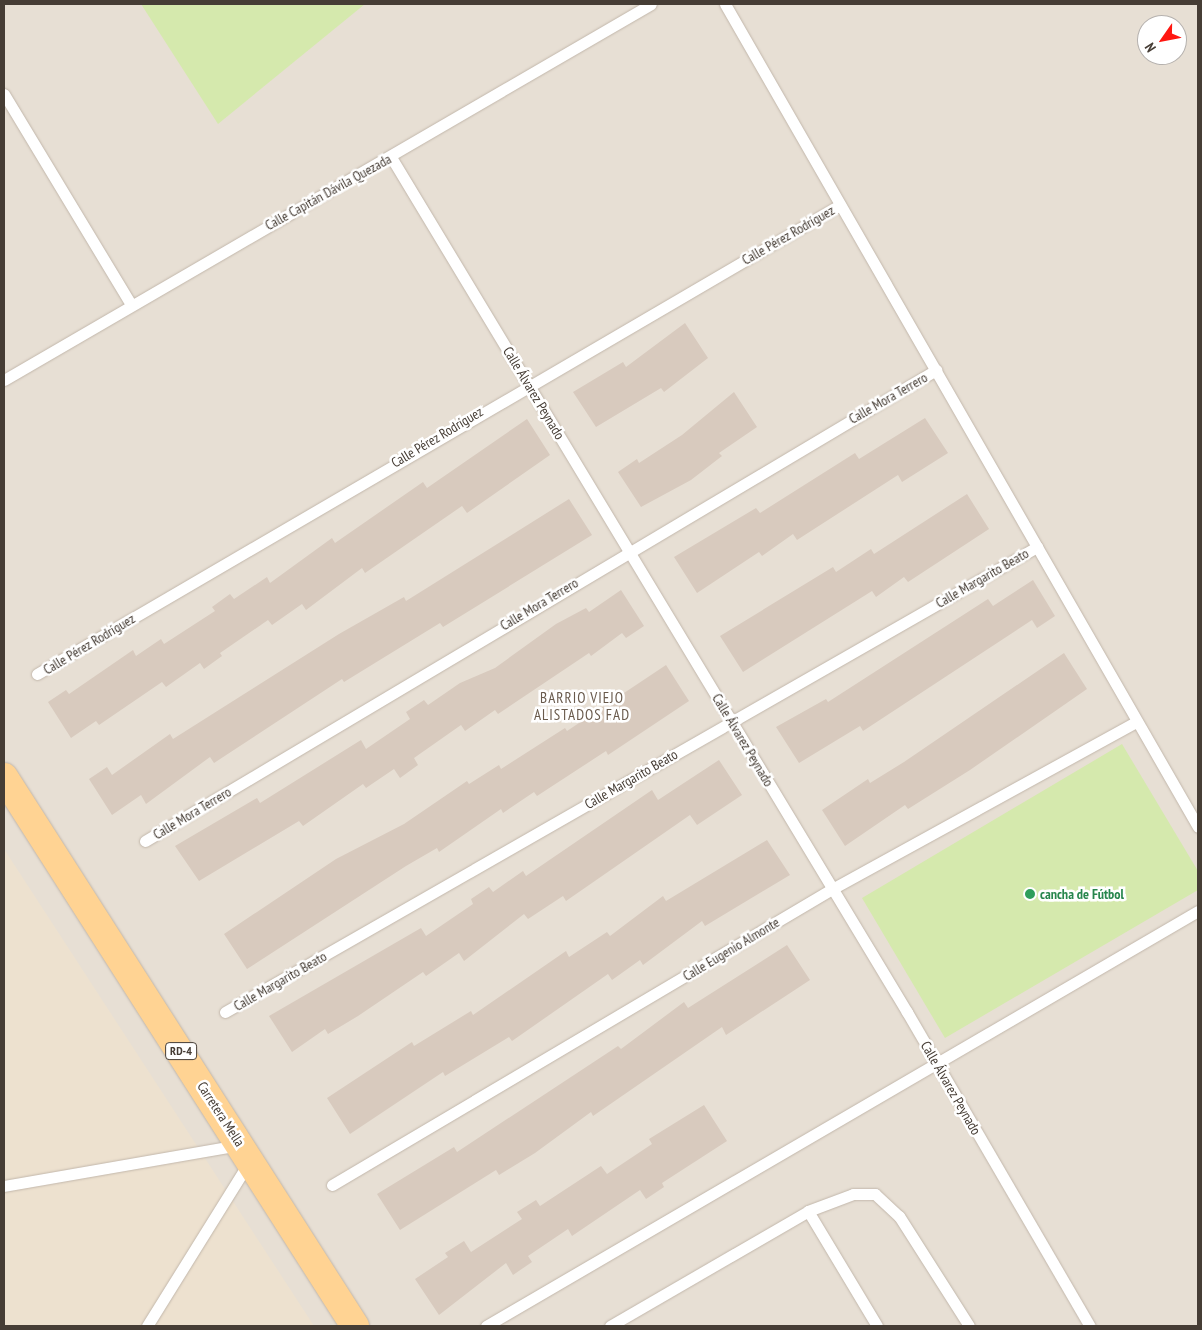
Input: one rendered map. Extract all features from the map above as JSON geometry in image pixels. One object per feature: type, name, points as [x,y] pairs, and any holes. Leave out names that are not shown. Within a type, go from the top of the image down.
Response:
[{"type":"main road","name":"Carretera Mella","points":[[4,777],[246,1152],[355,1326]]},
{"type":"lane","name":"Calle Capitán Dávila Quezada","points":[[4,380],[130,304],[391,157],[651,4]]},
{"type":"lane","points":[[725,4],[1198,827]]},
{"type":"lane","points":[[6,101],[130,304]]},
{"type":"lane","name":"Calle Álvarez Peynado","points":[[391,157],[937,1063],[1090,1326]]},
{"type":"lane","name":"Calle Pérez Rodríguez","points":[[37,674],[528,384],[840,205]]},
{"type":"lane","name":"Calle Mora Terrero","points":[[145,841],[629,550],[936,370]]},
{"type":"lane","name":"Calle Margarito Beato","points":[[225,1012],[1037,547]]},
{"type":"lane","name":"Calle Eugenio Almonte","points":[[332,1186],[832,889],[1136,722]]},
{"type":"lane","points":[[486,1326],[1198,911]]},
{"type":"lane","points":[[4,1186],[246,1152]]},
{"type":"lane","points":[[147,1326],[246,1152]]},
{"type":"lane","points":[[610,1326],[808,1211],[854,1194],[876,1194],[899,1216],[969,1326]]},
{"type":"lane","points":[[808,1211],[877,1326]]},
{"type":"shaded area","points":[[4,4],[1198,4],[1198,1326],[4,1326]]},
{"type":"shaded area","points":[[4,849],[314,1326],[4,1326]]},
{"type":"green space","points":[[141,4],[365,4],[218,124]]},
{"type":"green space","name":"cancha de Fútbol","points":[[1122,744],[1198,871],[1198,890],[945,1038],[862,898]]},
{"type":"building","points":[[685,323],[708,358],[664,392],[661,388],[596,427],[573,392],[623,362],[626,367]]},
{"type":"building","points":[[734,392],[757,427],[719,453],[722,456],[691,480],[641,507],[618,472],[637,459],[639,463],[682,435]]},
{"type":"building","points":[[925,418],[948,453],[902,482],[898,475],[797,540],[793,534],[762,556],[759,552],[697,593],[674,557],[756,508],[760,513],[855,453],[859,459]]},
{"type":"building","points":[[527,419],[550,455],[467,513],[462,506],[365,573],[362,568],[306,610],[302,604],[272,625],[268,620],[220,653],[222,656],[204,669],[200,663],[166,687],[162,682],[99,725],[96,721],[71,738],[48,702],[66,690],[69,694],[133,650],[136,656],[161,639],[164,644],[215,611],[212,607],[230,594],[234,599],[267,577],[270,583],[332,538],[335,543],[423,482],[427,488]]},
{"type":"building","points":[[967,494],[989,529],[908,582],[904,577],[876,597],[872,591],[743,672],[720,636],[833,567],[836,572],[871,549],[874,554]]},
{"type":"building","points":[[569,499],[592,535],[443,627],[440,623],[344,682],[342,679],[214,763],[210,757],[146,804],[141,795],[112,815],[89,779],[107,767],[112,775],[170,734],[173,739],[339,634],[404,597],[406,601]]},
{"type":"building","points":[[1033,580],[1055,616],[1037,628],[1032,620],[863,731],[860,726],[799,763],[776,727],[826,699],[828,702],[988,599],[993,606]]},
{"type":"building","points":[[621,590],[644,626],[626,638],[622,633],[591,656],[589,653],[498,714],[495,710],[465,731],[461,725],[414,758],[418,765],[400,778],[394,769],[366,788],[363,784],[303,826],[299,821],[199,881],[175,846],[257,798],[260,803],[361,740],[366,749],[410,719],[406,712],[424,700],[428,705],[460,683],[495,668],[556,624],[586,608],[589,612]]},
{"type":"building","points":[[1064,653],[1087,689],[970,770],[908,809],[905,805],[845,846],[822,810],[868,779],[870,783],[904,762]]},
{"type":"building","points":[[666,665],[689,701],[608,755],[606,751],[537,796],[534,792],[503,813],[501,809],[439,852],[437,848],[406,866],[247,969],[224,934],[336,859],[404,824],[467,781],[469,784],[499,765],[501,769],[565,728],[567,731]]},
{"type":"building","points":[[719,760],[742,795],[697,825],[690,815],[566,901],[563,896],[528,919],[524,914],[464,961],[459,953],[426,976],[423,972],[358,1016],[328,1034],[325,1029],[292,1052],[269,1016],[421,928],[426,936],[473,904],[471,899],[489,887],[493,892],[523,871],[526,876],[652,790],[658,800]]},
{"type":"building","points":[[767,840],[790,875],[705,926],[702,921],[643,965],[640,960],[612,980],[608,974],[512,1041],[509,1037],[445,1076],[443,1072],[350,1134],[327,1098],[412,1042],[414,1046],[471,1011],[473,1015],[566,951],[569,957],[607,932],[610,936],[663,896],[666,901]]},
{"type":"building","points":[[787,945],[810,980],[726,1035],[722,1027],[593,1116],[591,1112],[535,1153],[499,1175],[496,1170],[400,1230],[377,1194],[454,1147],[457,1152],[618,1046],[621,1049],[684,1002],[688,1008]]},
{"type":"building","points":[[704,1105],[727,1141],[662,1183],[664,1187],[646,1199],[640,1190],[572,1236],[568,1229],[528,1256],[532,1262],[513,1275],[506,1263],[439,1315],[415,1279],[448,1257],[445,1253],[464,1241],[471,1252],[522,1219],[517,1212],[536,1200],[540,1206],[601,1166],[607,1174],[652,1144],[649,1139]]},
{"type":"place","name":"cancha de Fútbol","points":[[1030,894]]},
{"type":"district","name":"BARRIO VIEJO ALISTADOS FAD","points":[[582,706]]}]
